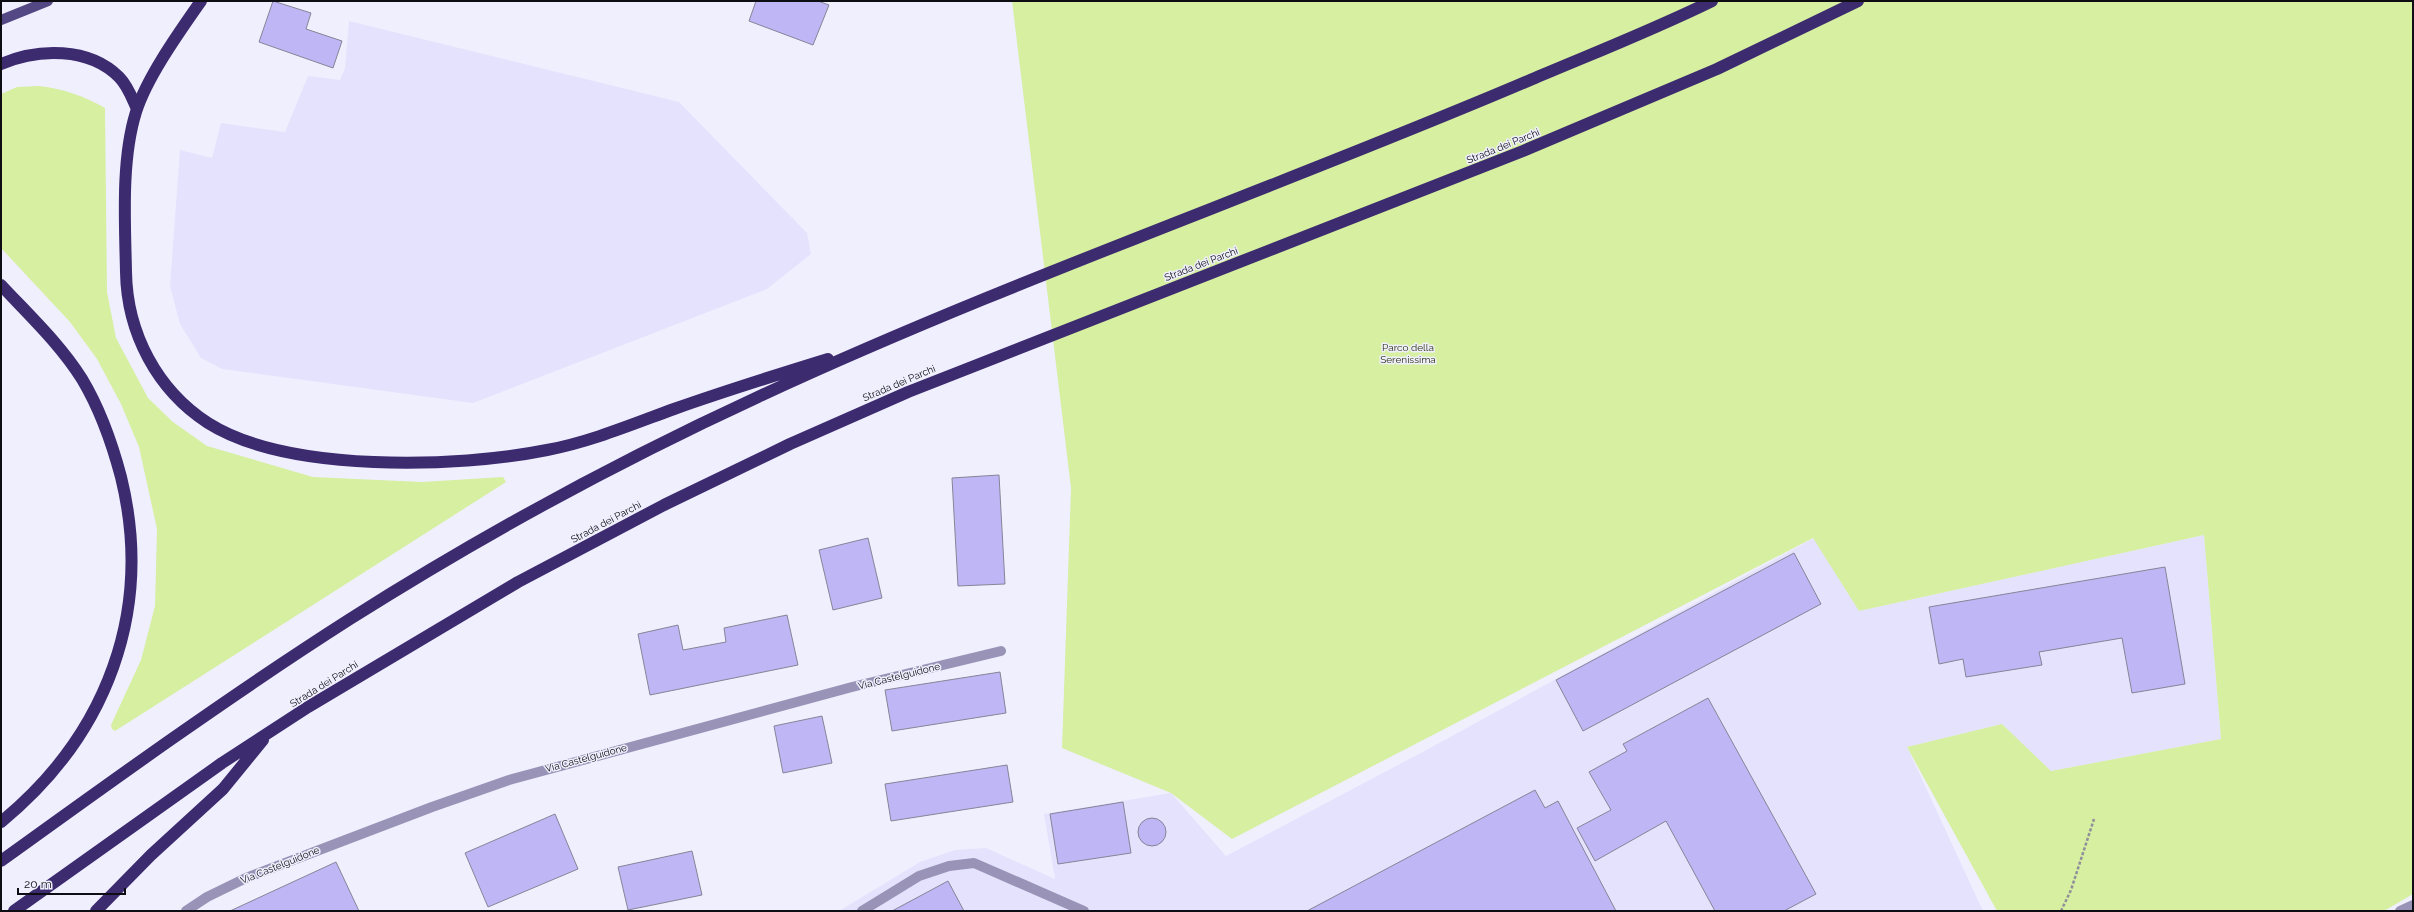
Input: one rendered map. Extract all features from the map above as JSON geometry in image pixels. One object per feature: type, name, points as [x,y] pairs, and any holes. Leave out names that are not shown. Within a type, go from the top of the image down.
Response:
[{"type":"highway","points":[[201,1],[157,70],[137,109],[127,158],[126,266],[127,292],[137,334],[157,374],[180,400],[208,423],[230,434],[255,443],[307,454],[397,463],[485,460],[529,454],[567,446],[719,393],[879,343]]},
{"type":"highway","points":[[1,861],[226,701],[352,617],[441,564],[636,456],[751,400],[879,343],[1458,111],[1712,1]]},
{"type":"highway","name":"Strada dei Parchi","points":[[14,911],[222,763],[354,679],[518,582],[664,505],[819,431],[954,373],[1523,151],[1717,69],[1858,1]]},
{"type":"highway","points":[[1,64],[26,56],[49,52],[69,54],[87,59],[106,67],[119,78],[129,91],[137,109]]},
{"type":"highway","points":[[1,285],[68,360],[91,396],[103,421],[123,488],[129,517],[132,566],[129,607],[121,640],[111,674],[90,718],[78,739],[52,775],[1,822]]},
{"type":"highway","points":[[96,911],[151,855],[223,789],[269,733]]},
{"type":"main road","points":[[1,20],[48,1]]},
{"type":"street","name":"Via Castelguidone","points":[[186,911],[226,887],[252,876],[424,810],[508,780],[852,687],[1001,651]]},
{"type":"street","points":[[862,911],[919,876],[948,866],[974,864],[1084,911]]},
{"type":"street","points":[[2400,911],[2413,905]]},
{"type":"path","points":[[2062,911],[2071,890],[2094,819]]},
{"type":"shaded area","points":[[349,21],[679,102],[807,233],[811,254],[767,289],[473,403],[222,369],[201,358],[180,324],[170,286],[180,150],[212,158],[221,123],[285,132],[308,76],[340,80],[345,68]]},
{"type":"shaded area","points":[[2204,535],[2221,739],[2051,771],[2002,724],[1907,747],[1983,911],[839,911],[920,862],[955,850],[986,848],[1055,879],[1044,814],[1171,793],[1226,856],[1430,748],[1814,538],[1859,611]]},
{"type":"green space","name":"Parco della Serenissima","points":[[1012,1],[2413,1],[2413,894],[2384,911],[1997,911],[1907,747],[2002,724],[2051,771],[2221,739],[2204,535],[1859,611],[1813,538],[1232,839],[1171,793],[1062,748],[1071,488]]},
{"type":"green space","points":[[39,86],[74,94],[105,108],[107,292],[116,338],[148,398],[173,422],[207,446],[313,477],[422,482],[503,477],[506,482],[115,731],[112,729],[111,725],[141,660],[155,606],[157,529],[139,447],[121,404],[97,359],[70,322],[1,248],[1,94],[17,87]]},
{"type":"building","points":[[273,1],[311,13],[306,29],[342,41],[333,68],[259,42]]},
{"type":"building","points":[[756,1],[818,1],[829,5],[813,45],[749,21]]},
{"type":"building","points":[[999,475],[1005,584],[958,586],[952,478]]},
{"type":"building","points":[[868,538],[882,598],[833,610],[819,550]]},
{"type":"building","points":[[1794,553],[1821,604],[1583,731],[1556,680]]},
{"type":"building","points":[[2165,567],[2185,684],[2132,693],[2122,638],[2039,652],[2042,665],[1966,677],[1963,659],[1939,664],[1929,607]]},
{"type":"building","points":[[787,615],[798,665],[650,695],[638,634],[678,625],[683,650],[726,642],[724,628]]},
{"type":"building","points":[[1000,672],[1006,713],[892,731],[885,690]]},
{"type":"building","points":[[1708,698],[1816,894],[1784,911],[1715,911],[1666,821],[1595,861],[1577,828],[1611,810],[1589,772],[1627,751],[1623,744]]},
{"type":"building","points":[[822,716],[832,763],[783,773],[774,726]]},
{"type":"building","points":[[1007,765],[1013,802],[891,821],[885,784]]},
{"type":"building","points":[[1535,790],[1545,808],[1558,801],[1616,911],[1307,911]]},
{"type":"building","points":[[1123,802],[1131,853],[1058,864],[1050,814]]},
{"type":"building","points":[[555,814],[578,869],[488,907],[465,853]]},
{"type":"building","points":[[1152,818],[1162,822],[1166,832],[1162,842],[1152,846],[1142,842],[1138,832],[1142,822]]},
{"type":"building","points":[[692,851],[702,895],[628,910],[618,867]]},
{"type":"building","points":[[336,862],[359,911],[230,911]]},
{"type":"building","points":[[948,881],[964,911],[892,911]]}]
